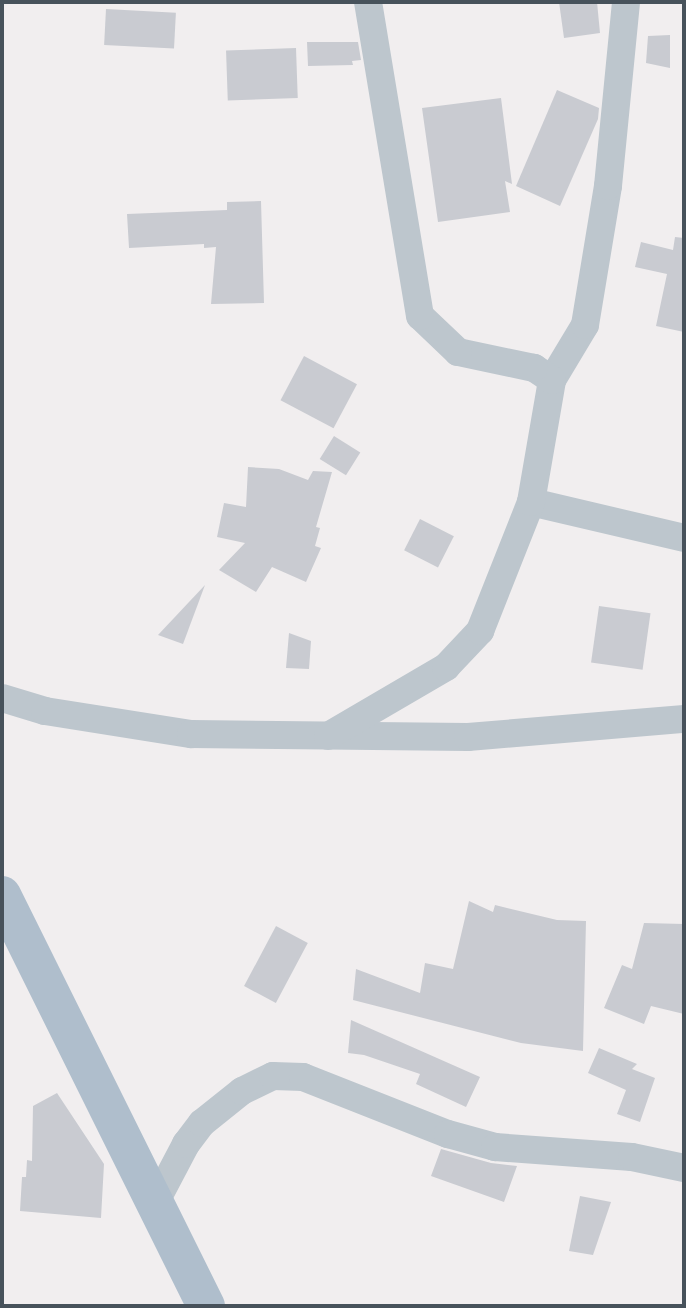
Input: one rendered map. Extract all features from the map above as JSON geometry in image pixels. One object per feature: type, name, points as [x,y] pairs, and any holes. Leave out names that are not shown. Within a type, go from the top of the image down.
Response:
[{"type":"main road","points":[[2,895],[206,1306]]},
{"type":"street","points":[[368,2],[420,316],[458,352],[534,368],[552,380]]},
{"type":"street","points":[[328,736],[446,667],[480,631],[531,502],[552,380],[585,325],[608,186],[626,2]]},
{"type":"street","points":[[531,502],[684,538]]},
{"type":"street","points":[[2,698],[45,711],[191,733],[467,737],[684,719]]},
{"type":"street","points":[[155,1203],[186,1144],[202,1123],[242,1091],[273,1076],[303,1077],[448,1134],[495,1147],[632,1157],[684,1168]]},
{"type":"building","points":[[559,2],[597,2],[600,33],[564,38]]},
{"type":"building","points":[[106,9],[176,13],[174,49],[104,45]]},
{"type":"building","points":[[670,35],[670,68],[646,63],[648,36]]},
{"type":"building","points":[[307,42],[358,42],[361,60],[352,61],[353,65],[308,66]]},
{"type":"building","points":[[296,48],[298,98],[228,100],[226,50]]},
{"type":"building","points":[[557,90],[599,108],[598,119],[560,206],[516,186]]},
{"type":"building","points":[[501,98],[512,184],[505,181],[510,212],[438,222],[422,108]]},
{"type":"building","points":[[261,201],[264,303],[211,304],[216,247],[204,248],[204,244],[129,248],[127,214],[227,210],[227,202]]},
{"type":"building","points":[[675,237],[684,238],[684,332],[656,326],[667,274],[635,267],[641,242],[673,250]]},
{"type":"building","points":[[304,356],[357,384],[334,428],[281,400]]},
{"type":"building","points":[[334,436],[360,452],[346,475],[320,459]]},
{"type":"building","points":[[248,467],[279,469],[308,480],[313,471],[332,472],[316,527],[320,528],[315,546],[321,548],[306,582],[272,567],[256,592],[219,570],[245,543],[217,537],[224,503],[246,507]]},
{"type":"building","points":[[420,519],[454,536],[438,567],[404,550]]},
{"type":"building","points":[[205,585],[183,644],[158,635]]},
{"type":"building","points":[[599,606],[650,613],[643,670],[591,662]]},
{"type":"building","points":[[289,633],[311,641],[309,669],[286,668]]},
{"type":"building","points":[[469,901],[493,912],[495,905],[557,920],[586,921],[583,1051],[521,1043],[353,1000],[356,969],[420,993],[425,963],[453,969]]},
{"type":"building","points":[[644,923],[684,924],[684,1014],[651,1006],[644,1024],[604,1008],[622,965],[632,969]]},
{"type":"building","points":[[276,926],[308,943],[276,1003],[244,986]]},
{"type":"building","points":[[351,1020],[480,1077],[466,1107],[416,1084],[420,1074],[364,1055],[348,1053]]},
{"type":"building","points":[[599,1048],[637,1064],[632,1069],[655,1078],[640,1122],[617,1114],[626,1090],[588,1073]]},
{"type":"building","points":[[57,1093],[104,1164],[101,1218],[20,1211],[22,1177],[26,1177],[27,1160],[32,1161],[33,1106]]},
{"type":"building","points":[[441,1149],[491,1163],[517,1166],[504,1202],[431,1176]]},
{"type":"building","points":[[580,1196],[611,1202],[593,1255],[569,1251]]}]
